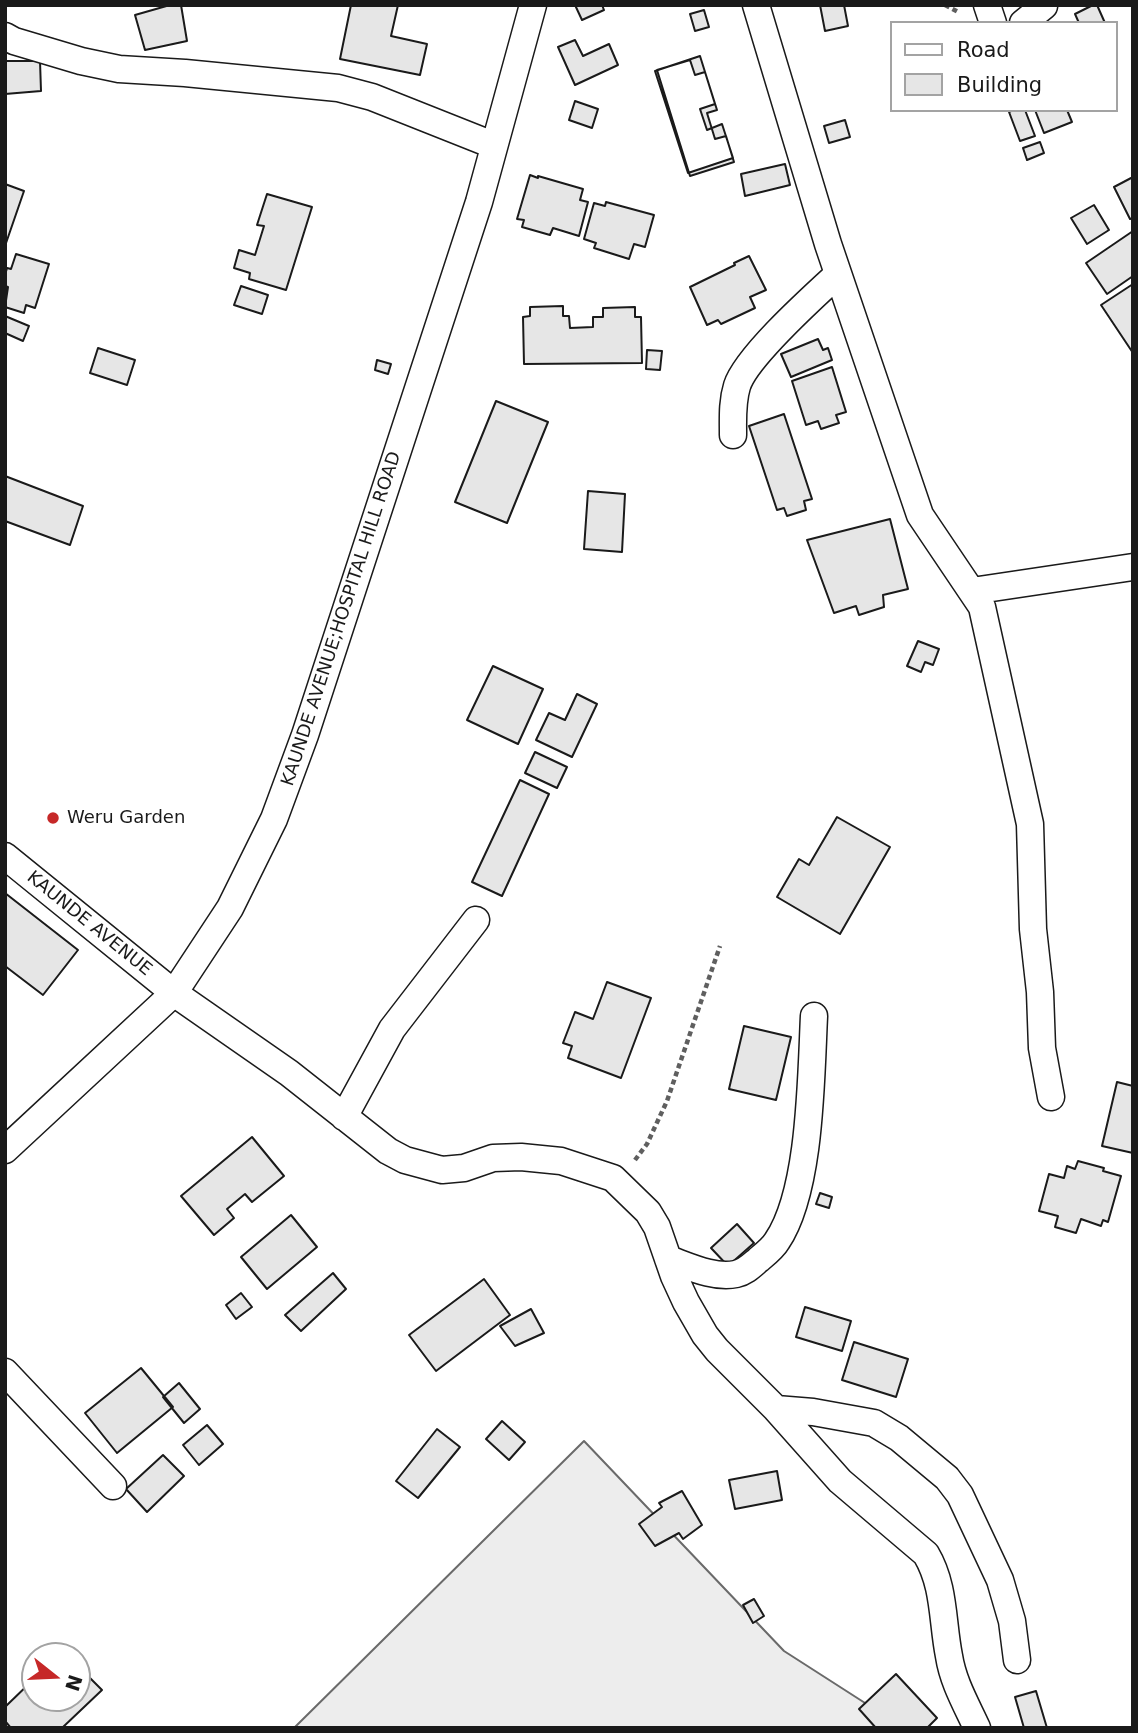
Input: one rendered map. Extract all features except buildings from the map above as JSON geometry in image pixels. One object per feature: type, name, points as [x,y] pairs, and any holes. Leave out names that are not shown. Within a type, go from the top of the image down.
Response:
[{"type":"street","name":"KAUNDE AVENUE;HOSPITAL HILL ROAD","points":[[5,1150],[174,993],[230,908],[274,820],[305,735],[479,202],[533,5]]},
{"type":"street","points":[[756,5],[838,274],[920,516],[982,607],[1030,824],[1033,929],[1040,992],[1042,1048],[1051,1097]]},
{"type":"street","points":[[1025,21],[1044,6]]},
{"type":"street","points":[[5,36],[13,41],[81,61],[119,69],[338,88],[372,97],[493,145]]},
{"type":"street","points":[[733,435],[733,402],[738,383],[746,368],[809,300],[838,274]]},
{"type":"street","points":[[971,591],[1133,567]]},
{"type":"street","name":"KAUNDE AVENUE","points":[[5,856],[174,993],[289,1073],[388,1152],[420,1165],[442,1170],[464,1168],[493,1158],[521,1157],[561,1161],[613,1178]]},
{"type":"street","points":[[344,1117],[392,1029],[476,920]]},
{"type":"street","points":[[668,1259],[716,1274],[734,1275],[745,1271],[777,1242],[789,1216],[803,1167],[814,1016]]},
{"type":"street","points":[[613,1178],[648,1212],[657,1227],[686,1302],[705,1335],[840,1481],[926,1554],[936,1570],[949,1657],[958,1688],[977,1728]]},
{"type":"street","points":[[5,1372],[113,1486]]},
{"type":"street","points":[[776,1409],[813,1412],[874,1423],[899,1438],[947,1478],[960,1495],[1000,1580],[1012,1621],[1017,1660]]},
{"type":"path","points":[[613,1178],[629,1168],[647,1144],[667,1101],[720,946]]},
{"type":"shaded area","points":[[584,1441],[784,1651],[904,1728],[294,1728]]},
{"type":"place","name":"Weru Garden","points":[[53,818]]}]
